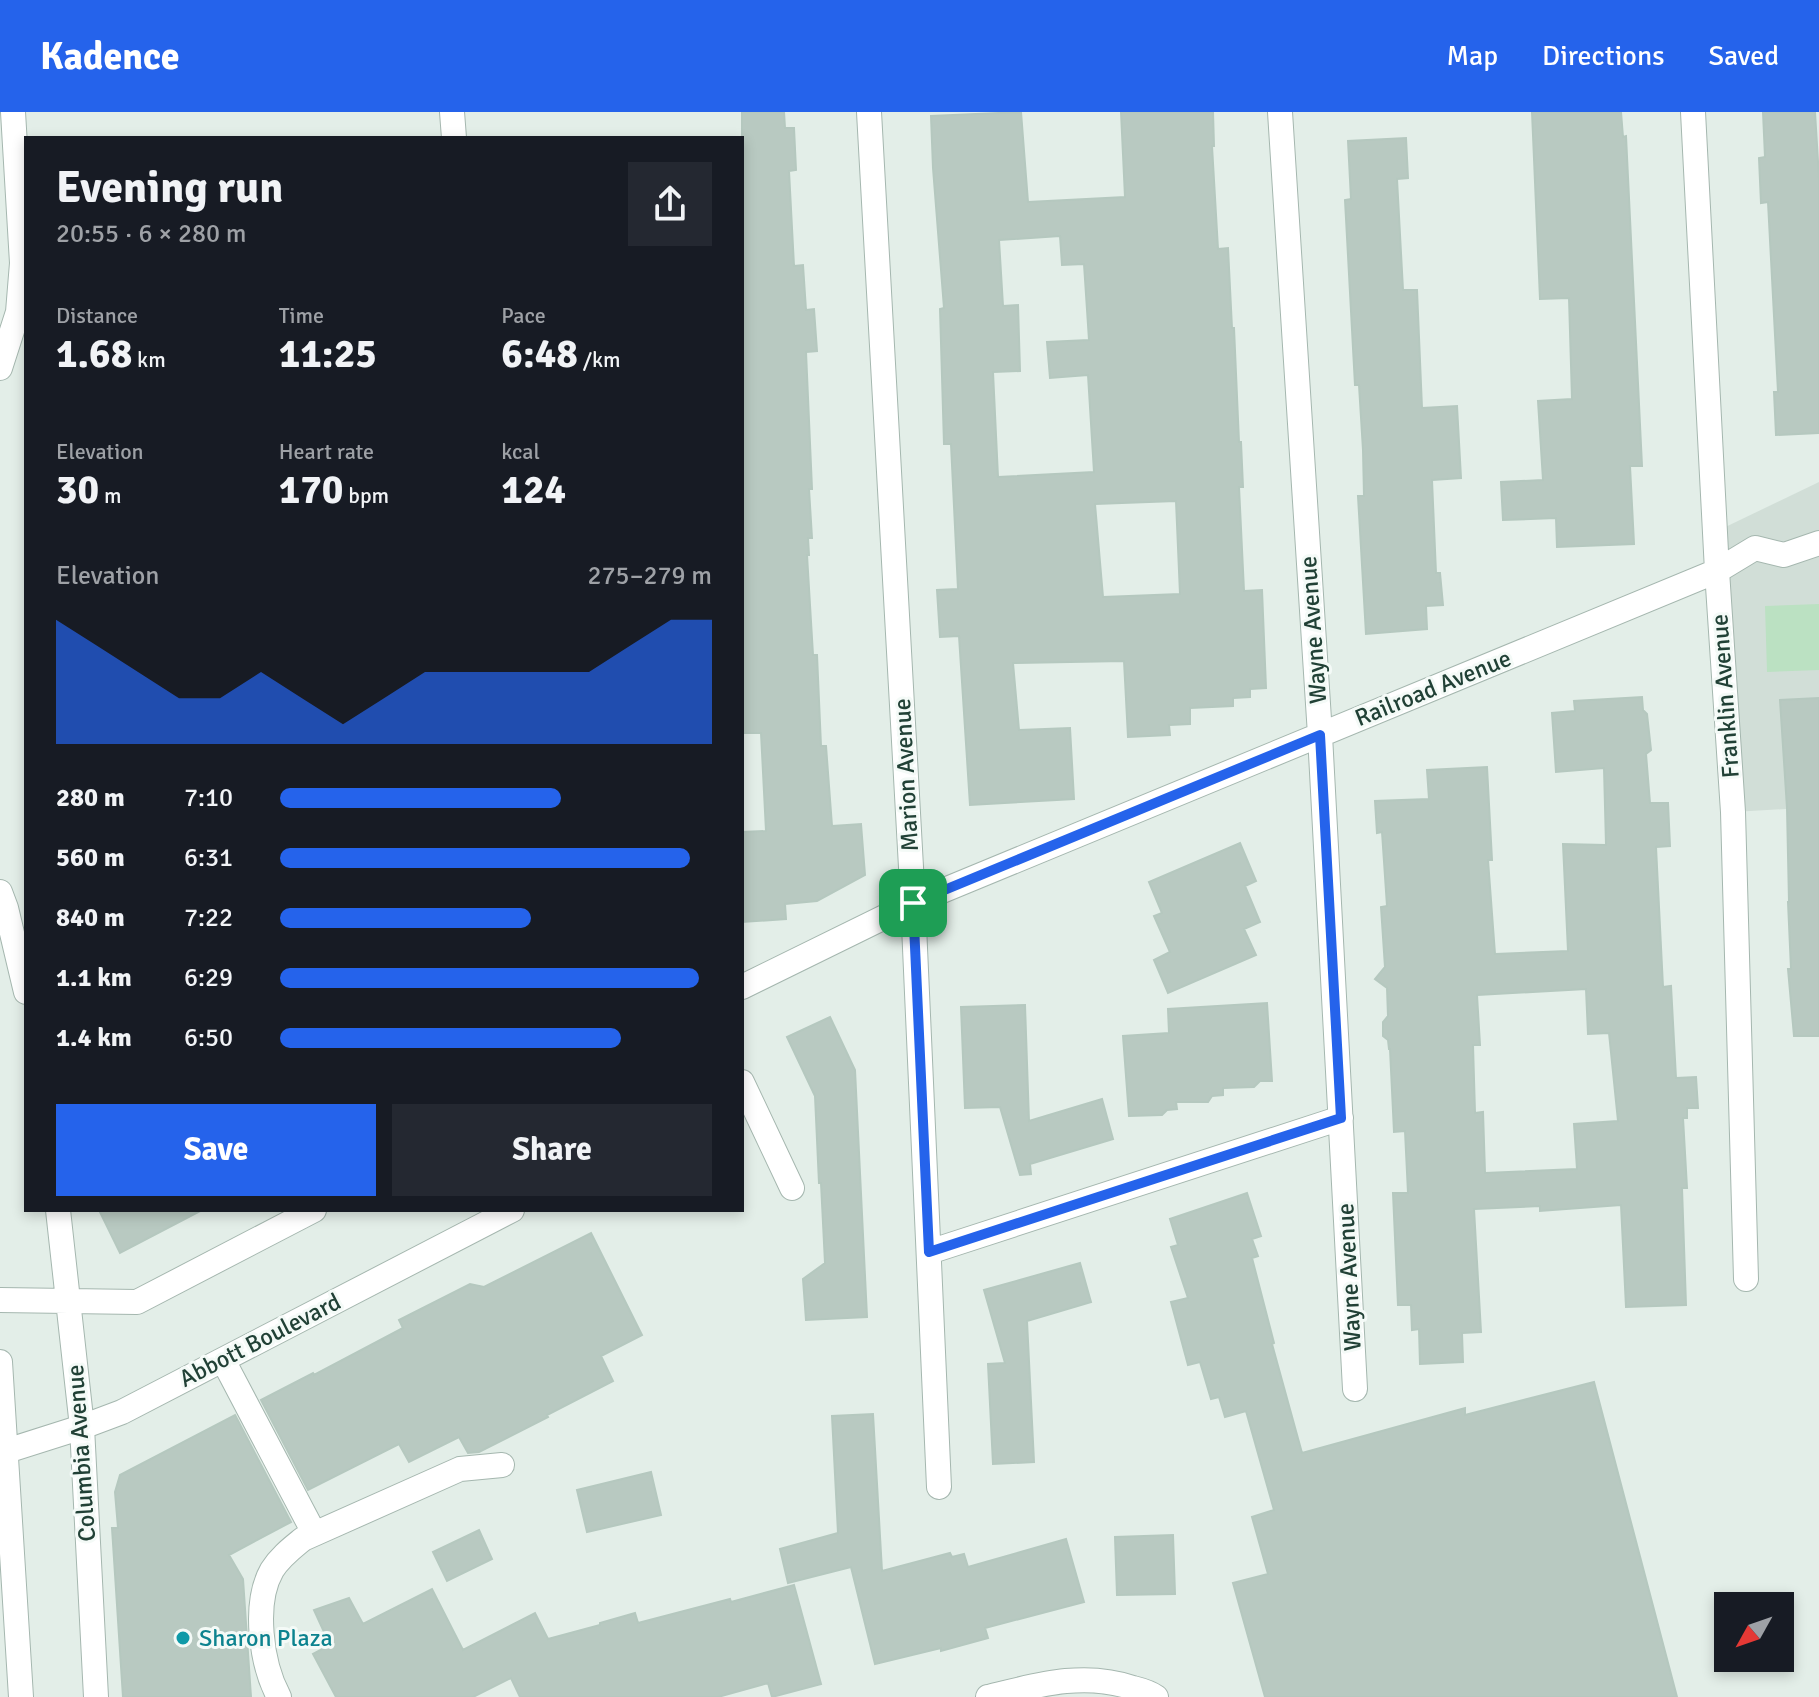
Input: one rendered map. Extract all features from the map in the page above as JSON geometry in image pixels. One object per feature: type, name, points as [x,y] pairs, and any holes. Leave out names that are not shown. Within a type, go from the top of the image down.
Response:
[{"type":"street","points":[[0,368],[18,312],[22,263],[13,112]]},
{"type":"street","points":[[452,112],[454,136]]},
{"type":"street","name":"Marion Avenue","points":[[869,112],[913,903],[939,1487]]},
{"type":"street","name":"Wayne Avenue","points":[[1280,112],[1320,735],[1355,1389]]},
{"type":"street","name":"Franklin Avenue","points":[[1693,112],[1733,812],[1746,1279]]},
{"type":"street","name":"Railroad Avenue","points":[[913,903],[1717,571],[1755,548],[1784,555],[1819,543]]},
{"type":"street","points":[[0,892],[24,984]]},
{"type":"street","points":[[744,986],[913,903]]},
{"type":"street","points":[[744,1086],[792,1188]]},
{"type":"street","points":[[929,1252],[1341,1118]]},
{"type":"street","name":"Columbia Avenue","points":[[58,1212],[82,1427],[96,1697]]},
{"type":"street","points":[[0,1300],[137,1302],[310,1212]]},
{"type":"street","name":"Abbott Boulevard","points":[[3,1451],[122,1412],[508,1212]]},
{"type":"street","points":[[223,1360],[314,1533]]},
{"type":"street","points":[[0,1362],[3,1451],[21,1697]]},
{"type":"street","points":[[279,1697],[271,1683],[264,1657],[261,1621],[265,1586],[273,1568],[287,1552],[314,1533],[460,1469],[502,1465]]},
{"type":"street","points":[[988,1697],[1073,1679],[1115,1682],[1156,1697]]},
{"type":"shaded area","points":[[1819,482],[1819,807],[1733,812],[1715,532]]},
{"type":"green space","points":[[1819,604],[1819,670],[1767,672],[1765,606]]},
{"type":"building","points":[[742,112],[784,112],[785,128],[794,128],[796,170],[789,171],[794,266],[803,265],[806,310],[814,309],[817,351],[806,352],[812,489],[809,489],[812,538],[808,538],[807,555],[813,655],[817,655],[821,746],[826,746],[832,826],[861,824],[865,875],[817,901],[785,904],[786,919],[744,922],[744,832],[766,831],[761,733],[744,733]]},
{"type":"building","points":[[1021,112],[1028,202],[1125,197],[1121,112],[1213,112],[1218,249],[1228,248],[1234,328],[1243,487],[1239,487],[1244,591],[1262,590],[1266,688],[1250,689],[1250,697],[1233,698],[1233,706],[1190,708],[1190,724],[1169,725],[1170,735],[1128,737],[1124,661],[1013,663],[1019,730],[1070,728],[1074,799],[970,805],[959,636],[940,637],[937,590],[958,589],[951,444],[944,444],[940,309],[944,308],[931,116]],"holes":[[[1060,236],[1062,265],[1084,264],[1089,340],[1047,342],[1050,378],[1088,375],[1094,472],[998,477],[993,372],[1020,371],[1018,305],[1003,306],[999,240]],[[1176,501],[1180,594],[1103,597],[1095,504]]]},
{"type":"building","points":[[1532,112],[1621,112],[1623,137],[1626,136],[1642,466],[1630,466],[1634,544],[1557,547],[1556,518],[1503,520],[1501,482],[1543,480],[1538,401],[1572,399],[1569,298],[1540,299]]},
{"type":"building","points":[[1763,112],[1815,112],[1819,178],[1819,433],[1776,435],[1774,392],[1778,392],[1768,202],[1761,203],[1759,158],[1765,157]]},
{"type":"building","points":[[1406,138],[1408,178],[1397,179],[1403,290],[1417,290],[1422,408],[1457,406],[1461,478],[1432,480],[1436,573],[1440,573],[1443,605],[1426,606],[1427,629],[1366,634],[1358,496],[1364,496],[1363,450],[1359,385],[1355,385],[1345,200],[1351,199],[1348,141]]},
{"type":"building","points":[[1642,697],[1651,750],[1646,754],[1650,803],[1668,803],[1670,846],[1656,847],[1663,987],[1671,986],[1676,1078],[1696,1077],[1698,1108],[1687,1108],[1687,1118],[1683,1118],[1687,1188],[1682,1188],[1686,1305],[1626,1307],[1621,1205],[1540,1211],[1540,1206],[1474,1209],[1481,1332],[1462,1333],[1463,1362],[1420,1364],[1419,1329],[1412,1330],[1411,1305],[1398,1305],[1393,1193],[1408,1193],[1405,1131],[1394,1132],[1390,1049],[1388,1040],[1383,1036],[1383,1022],[1388,1016],[1387,988],[1375,979],[1385,967],[1381,907],[1387,906],[1382,832],[1377,833],[1375,801],[1429,799],[1427,770],[1487,767],[1492,860],[1488,860],[1495,954],[1568,951],[1563,844],[1606,845],[1604,768],[1556,772],[1552,713],[1575,711],[1574,701]],"holes":[[[1586,989],[1588,1034],[1609,1033],[1618,1121],[1574,1124],[1577,1169],[1485,1173],[1483,1112],[1475,1113],[1473,1045],[1480,1045],[1477,995]]]},
{"type":"building","points":[[1819,698],[1819,1036],[1794,1036],[1788,969],[1791,969],[1787,808],[1780,700]]},
{"type":"building","points":[[1240,843],[1256,881],[1245,886],[1260,922],[1244,929],[1256,955],[1168,993],[1154,960],[1170,952],[1154,916],[1162,913],[1149,882]]},
{"type":"building","points":[[1267,1003],[1272,1081],[1260,1081],[1254,1087],[1223,1088],[1223,1095],[1212,1096],[1208,1102],[1176,1102],[1177,1109],[1167,1110],[1162,1115],[1129,1116],[1123,1036],[1169,1033],[1168,1009]]},
{"type":"building","points":[[1025,1005],[1029,1121],[1102,1099],[1113,1139],[1030,1164],[1031,1174],[1020,1175],[1000,1107],[965,1108],[961,1007]]},
{"type":"building","points":[[830,1017],[855,1070],[867,1317],[806,1320],[803,1279],[825,1263],[821,1183],[815,1096],[787,1037]]},
{"type":"building","points":[[1247,1193],[1261,1236],[1252,1239],[1258,1256],[1252,1258],[1302,1453],[1465,1408],[1465,1415],[1594,1382],[1677,1697],[1265,1697],[1233,1583],[1268,1574],[1252,1517],[1274,1510],[1246,1411],[1225,1417],[1219,1397],[1211,1399],[1200,1362],[1188,1365],[1171,1302],[1188,1298],[1171,1247],[1178,1245],[1170,1219]]},
{"type":"building","points":[[100,1212],[198,1212],[120,1253]]},
{"type":"building","points":[[591,1233],[642,1335],[601,1356],[613,1381],[479,1452],[468,1453],[459,1437],[409,1462],[399,1444],[308,1490],[261,1400],[403,1328],[399,1320],[470,1284],[484,1287]]},
{"type":"building","points":[[1080,1263],[1091,1302],[1027,1321],[1034,1462],[993,1464],[988,1364],[1005,1363],[984,1290]]},
{"type":"building","points":[[873,1414],[882,1571],[950,1553],[952,1557],[964,1554],[968,1567],[1066,1539],[1084,1602],[985,1628],[988,1638],[875,1664],[851,1567],[788,1583],[780,1549],[838,1533],[832,1416]]},
{"type":"building","name":"Sharon Plaza","points":[[235,1415],[291,1522],[229,1555],[243,1579],[251,1697],[123,1697],[112,1528],[118,1528],[115,1492],[120,1475]]},
{"type":"building","points":[[651,1472],[661,1515],[587,1532],[577,1490]]},
{"type":"building","points":[[479,1530],[492,1559],[447,1581],[433,1552]]},
{"type":"building","points":[[1173,1535],[1175,1594],[1117,1595],[1115,1537]]},
{"type":"building","points":[[794,1585],[821,1684],[772,1697],[768,1683],[718,1697],[520,1697],[511,1678],[473,1697],[336,1697],[313,1654],[330,1645],[314,1610],[349,1598],[363,1624],[432,1589],[463,1650],[535,1613],[548,1639],[635,1613],[638,1623]]},
{"type":"place","name":"Sharon Plaza","points":[[183,1638]]},
{"type":"route","points":[[1320,735],[1341,1118],[929,1252],[913,903],[1320,735]]}]
